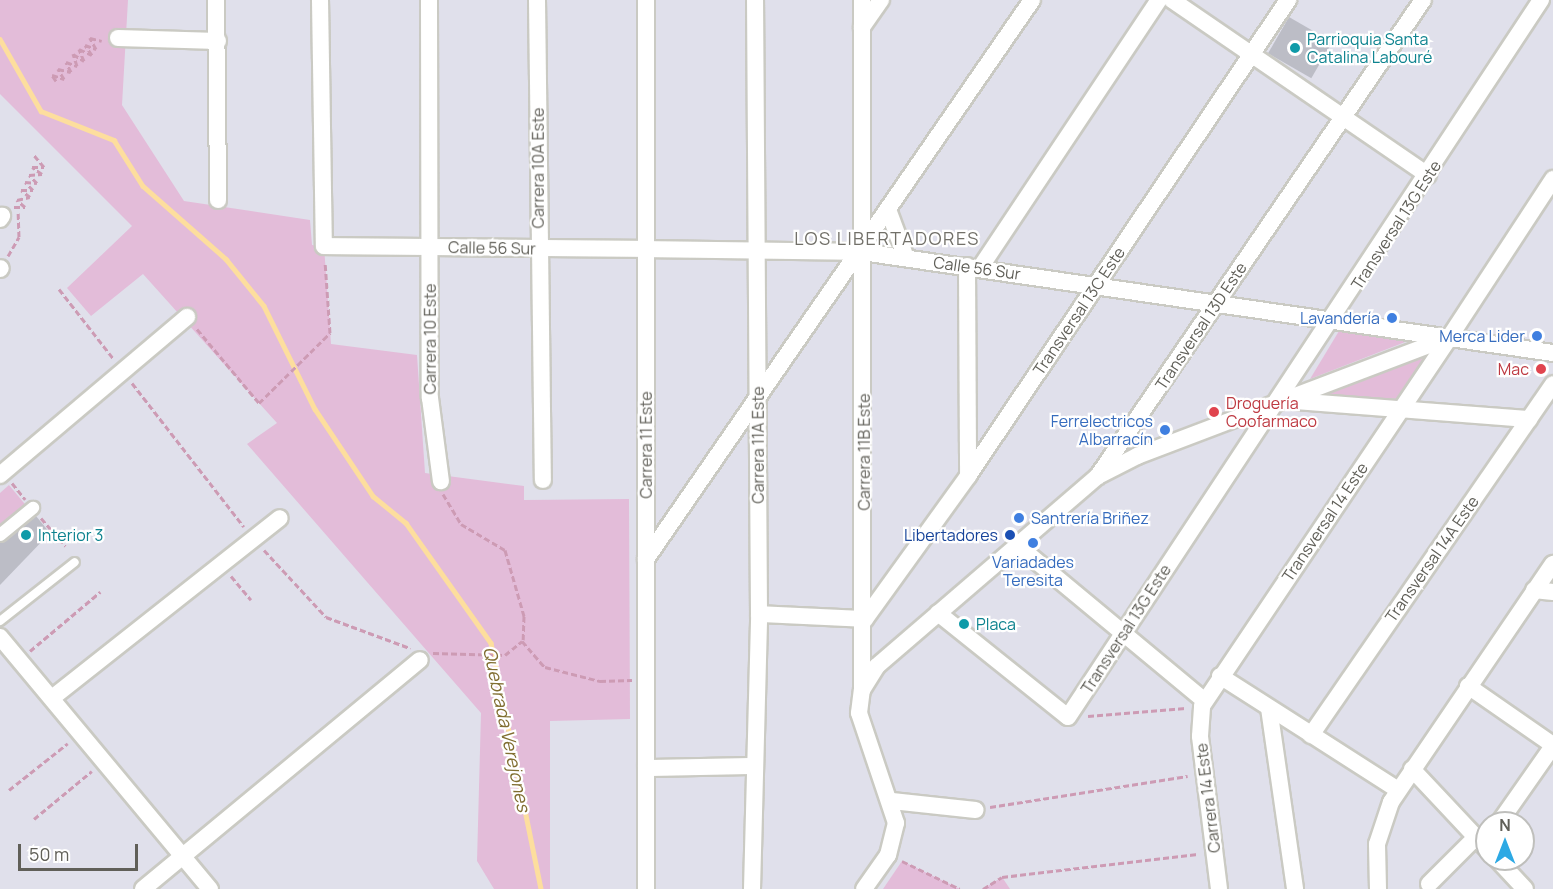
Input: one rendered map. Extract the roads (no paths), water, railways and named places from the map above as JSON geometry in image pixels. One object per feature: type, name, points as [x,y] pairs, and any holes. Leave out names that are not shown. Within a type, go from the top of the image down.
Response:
[{"type":"street","points":[[216,0],[218,200]]},
{"type":"street","name":"Calle 56 Sur","points":[[320,0],[324,246],[862,252],[1553,353]]},
{"type":"street","name":"Carrera 10 Este","points":[[429,0],[430,398],[441,481]]},
{"type":"street","name":"Carrera 10A Este","points":[[537,0],[538,248],[543,480]]},
{"type":"street","name":"Carrera 11 Este","points":[[645,0],[646,889]]},
{"type":"street","name":"Carrera 11A Este","points":[[752,889],[759,614],[755,0]]},
{"type":"street","name":"Carrera 11B Este","points":[[862,0],[865,619],[863,729],[892,801],[895,834],[888,855],[864,889]]},
{"type":"street","points":[[862,27],[881,0]]},
{"type":"street","points":[[646,559],[862,252],[1032,0]]},
{"type":"street","points":[[968,476],[973,267],[1160,0]]},
{"type":"street","points":[[1172,0],[1428,175]]},
{"type":"street","name":"Transversal 13C Este","points":[[865,619],[968,476],[1288,0]]},
{"type":"street","name":"Transversal 13D Este","points":[[862,690],[876,666],[1098,476],[1423,0]]},
{"type":"street","name":"Transversal 13G Este","points":[[938,613],[1068,717],[1121,632],[1334,321],[1541,0]]},
{"type":"street","points":[[110,40],[218,41]]},
{"type":"street","name":"Transversal 14 Este","points":[[1203,704],[1402,409],[1553,179]]},
{"type":"street","points":[[889,212],[906,258]]},
{"type":"street","points":[[0,474],[121,368],[187,317]]},
{"type":"street","points":[[1098,476],[1281,400],[1449,338]]},
{"type":"street","name":"Transversal 14A Este","points":[[1311,735],[1551,390]]},
{"type":"street","points":[[1281,400],[1529,419]]},
{"type":"street","points":[[0,535],[33,508]]},
{"type":"street","points":[[52,698],[280,518]]},
{"type":"street","points":[[1017,545],[1203,704]]},
{"type":"street","points":[[1378,888],[1377,844],[1398,790],[1553,564]]},
{"type":"street","points":[[1534,590],[1553,592]]},
{"type":"street","points":[[759,614],[865,619]]},
{"type":"street","points":[[0,637],[210,889]]},
{"type":"street","points":[[143,889],[420,660]]},
{"type":"street","points":[[1220,676],[1398,790]]},
{"type":"street","points":[[1468,686],[1553,746],[1507,811]]},
{"type":"street","name":"Carrera 14 Este","points":[[1203,704],[1205,774],[1219,889]]},
{"type":"street","points":[[1269,708],[1295,889]]},
{"type":"street","points":[[646,768],[755,766]]},
{"type":"street","points":[[1412,769],[1475,834]]},
{"type":"street","points":[[892,801],[976,810]]},
{"type":"street","points":[[1429,884],[1475,850]]},
{"type":"street","points":[[1508,871],[1525,889]]},
{"type":"lane","points":[[0,621],[75,562]]},
{"type":"waterway","name":"Quebrada Verejones","points":[[0,39],[41,111],[114,140],[143,186],[226,259],[264,306],[315,409],[373,496],[406,523],[491,643],[541,889]]},
{"type":"place","name":"Parrioquia Santa Catalina Labouré","points":[[1295,48]]},
{"type":"place","name":"Lavandería","points":[[1392,318]]},
{"type":"place","name":"Merca Lider","points":[[1537,336]]},
{"type":"place","name":"Mac","points":[[1541,369]]},
{"type":"place","name":"Droguería Coofarmaco","points":[[1214,412]]},
{"type":"place","name":"Ferrelectricos Albarracín","points":[[1165,430]]},
{"type":"place","name":"Santrería Briñez","points":[[1019,518]]},
{"type":"place","name":"Interior 3","points":[[26,535]]},
{"type":"place","name":"Libertadores","points":[[1010,535]]},
{"type":"place","name":"Variadades Teresita","points":[[1033,543]]},
{"type":"place","name":"Placa","points":[[964,624]]},
{"type":"district","name":"LOS LIBERTADORES","points":[[887,238]]}]
